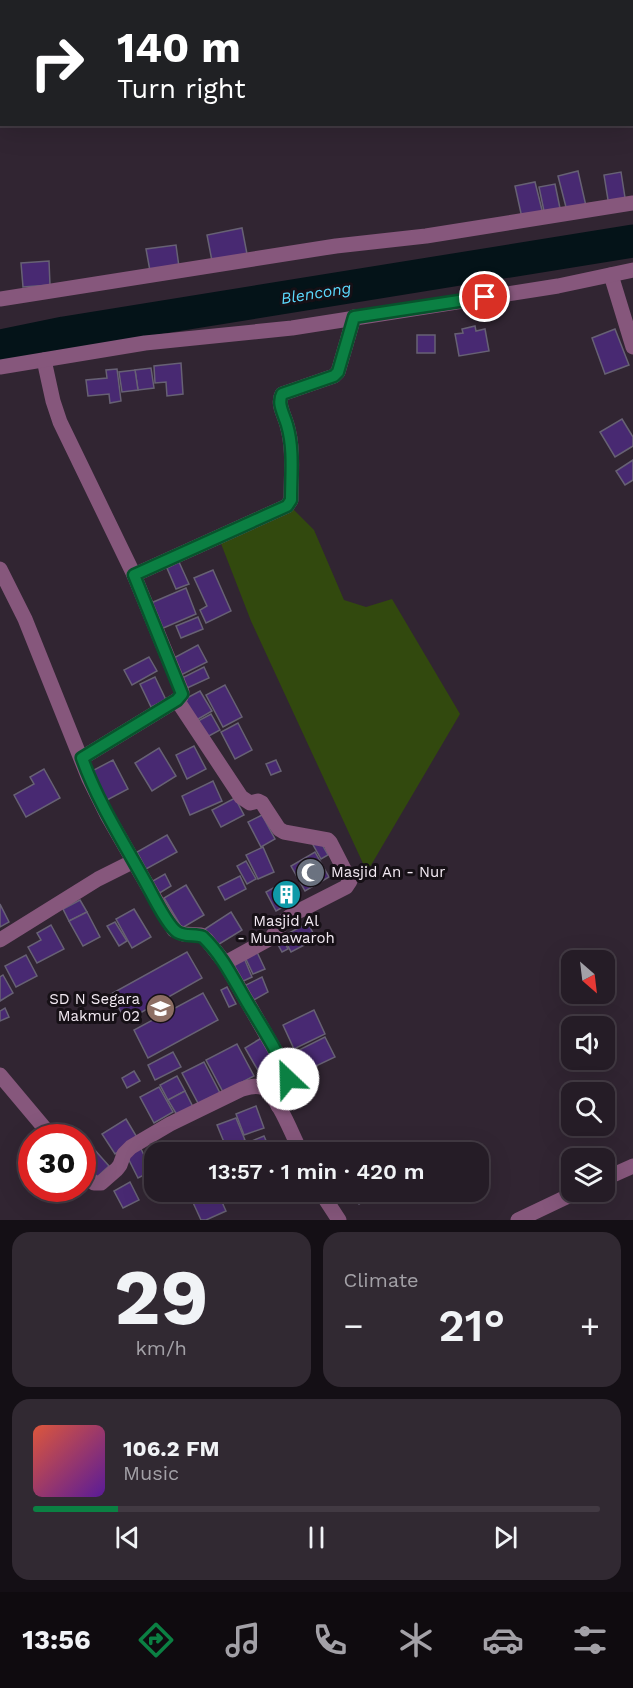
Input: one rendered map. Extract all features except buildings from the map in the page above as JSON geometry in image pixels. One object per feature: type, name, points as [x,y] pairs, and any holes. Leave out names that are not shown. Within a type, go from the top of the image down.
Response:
[{"type":"street","points":[[0,299],[336,246],[426,236],[633,203]]},
{"type":"street","points":[[0,368],[145,343],[292,328],[530,291],[633,270]]},
{"type":"street","points":[[610,275],[633,347]]},
{"type":"street","points":[[134,575],[287,506],[291,500],[290,443],[280,398],[282,394],[334,376],[338,372],[354,317]]},
{"type":"street","points":[[44,360],[60,422],[134,575],[182,692],[181,697],[177,700],[82,758]]},
{"type":"street","points":[[0,569],[25,619],[89,778],[107,815],[160,909],[174,930],[183,934],[201,935],[225,963],[284,1066],[288,1079],[287,1088],[278,1106]]},
{"type":"street","points":[[177,700],[241,797],[250,803],[258,801],[262,803],[279,829],[284,832],[328,840],[350,881],[346,887],[293,914],[284,921],[271,939],[225,963]]},
{"type":"street","points":[[0,940],[98,879],[134,861]]},
{"type":"street","points":[[0,1075],[41,1124]]},
{"type":"street","points":[[96,1183],[101,1183],[117,1169],[124,1154],[131,1147],[153,1133],[242,1089],[258,1086],[265,1089],[278,1106],[296,1142]]},
{"type":"street","points":[[615,1174],[633,1166]]},
{"type":"street","points":[[518,1220],[561,1200]]},
{"type":"street","points":[[327,1202],[339,1220]]},
{"type":"green space","points":[[293,509],[314,530],[344,600],[366,607],[392,599],[460,714],[367,872],[251,621],[220,541]]},
{"type":"waterway","name":"Blencong","points":[[0,346],[64,333],[633,241]]},
{"type":"place","name":"Masjid An - Nur","points":[[310,872]]},
{"type":"place","name":"Masjid Al - Munawaroh","points":[[286,894]]},
{"type":"place","name":"SD N Segara Makmur 02","points":[[161,1008]]},
{"type":"route","points":[[288,1079],[284,1066],[225,963],[201,935],[183,934],[174,930],[160,909],[107,815],[82,758],[177,700],[182,694],[134,575],[287,506],[291,500],[290,443],[288,427],[280,403],[282,394],[334,376],[338,372],[354,317],[485,297]]}]
